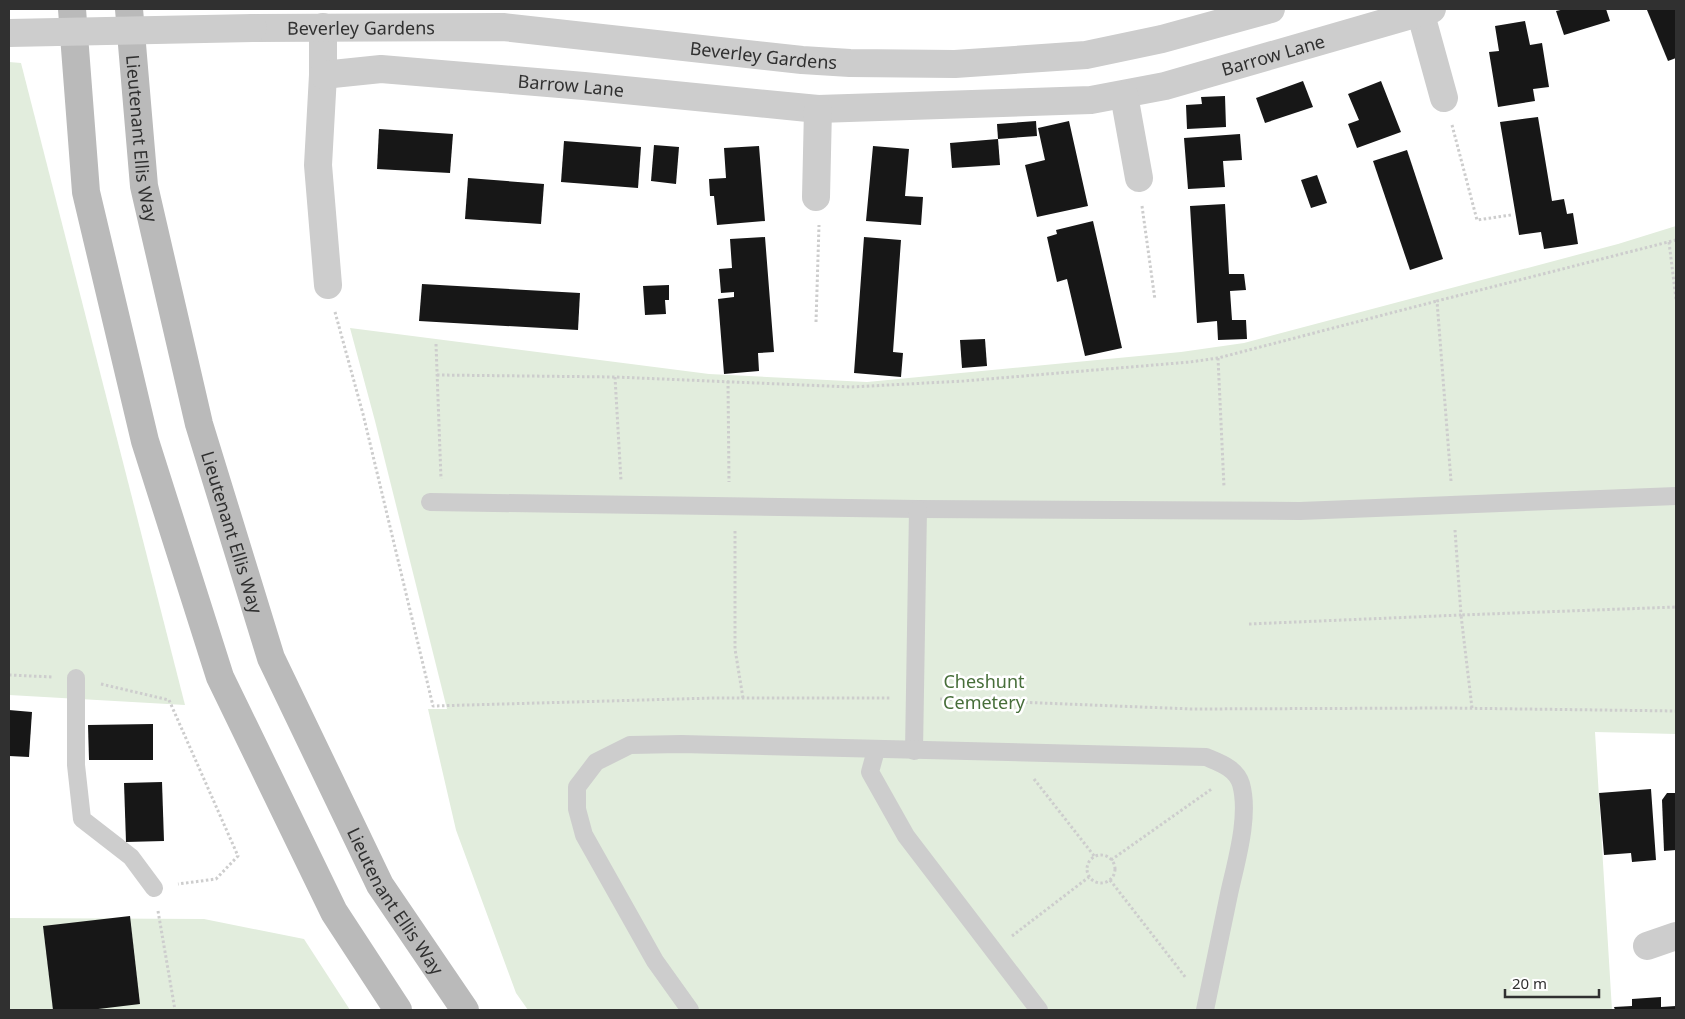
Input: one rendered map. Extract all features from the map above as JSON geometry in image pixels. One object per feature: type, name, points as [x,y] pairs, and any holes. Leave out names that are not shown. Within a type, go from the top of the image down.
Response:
[{"type":"main road","points":[[72,9],[86,192],[145,442],[220,677],[334,912],[398,1010]]},
{"type":"main road","name":"Lieutenant Ellis Way","points":[[129,9],[144,186],[199,424],[271,658],[380,885],[465,1010]]},
{"type":"street","name":"Beverley Gardens","points":[[9,34],[323,27],[503,18],[802,60],[850,63],[955,64],[1086,55],[1171,37],[1271,9]]},
{"type":"street","name":"Barrow Lane","points":[[323,75],[381,69],[584,86],[818,109],[1091,100],[1165,86],[1426,10],[1444,98]]},
{"type":"street","points":[[323,27],[323,75],[318,165],[328,285]]},
{"type":"street","points":[[1124,94],[1139,178]]},
{"type":"street","points":[[816,197],[818,109]]},
{"type":"street","points":[[1647,946],[1676,936]]},
{"type":"lane","points":[[436,502],[918,509],[1300,511],[1676,496]]},
{"type":"lane","points":[[914,751],[918,509]]},
{"type":"lane","points":[[76,678],[76,765],[82,819],[131,857],[154,888]]},
{"type":"lane","points":[[690,1010],[655,961],[584,835],[577,809],[577,787],[596,762],[630,745],[681,744],[1206,757],[1225,765],[1234,772],[1241,783],[1244,806],[1241,830],[1206,1007]]},
{"type":"lane","points":[[876,750],[870,772],[906,836],[1039,1010]]},
{"type":"path","points":[[1444,98],[1477,220],[1510,214]]},
{"type":"path","points":[[1139,178],[1155,300]]},
{"type":"path","points":[[816,197],[819,233],[816,322]]},
{"type":"path","points":[[437,375],[616,377],[851,387],[974,380],[1190,362],[1218,358],[1676,240]]},
{"type":"path","points":[[1669,242],[1676,300]]},
{"type":"path","points":[[328,285],[363,414],[434,706],[743,698],[915,698],[1192,708],[1472,708],[1676,711]]},
{"type":"path","points":[[1438,301],[1461,615],[1472,708]]},
{"type":"path","points":[[436,344],[436,502]]},
{"type":"path","points":[[1218,358],[1225,510]]},
{"type":"path","points":[[616,377],[622,504]]},
{"type":"path","points":[[728,382],[735,649],[743,698]]},
{"type":"path","points":[[1249,624],[1676,607]]},
{"type":"path","points":[[9,675],[76,678],[169,700],[238,856],[216,878],[154,888],[175,1010]]},
{"type":"path","points":[[1014,753],[1095,857]]},
{"type":"path","points":[[1111,860],[1234,772]]},
{"type":"path","points":[[1104,856],[1111,860],[1115,868],[1113,877],[1110,880],[1097,883],[1089,877],[1087,868],[1095,857],[1104,856]]},
{"type":"path","points":[[994,950],[1089,877]]},
{"type":"path","points":[[1110,880],[1206,1007]]},
{"type":"green space","points":[[9,62],[21,63],[185,705],[9,695]]},
{"type":"green space","name":"Cheshunt Cemetery","points":[[1676,226],[1676,734],[1595,732],[1612,1010],[528,1010],[516,993],[456,830],[428,709],[447,709],[350,328],[709,374],[867,382],[1181,352],[1244,343],[1618,244]]},
{"type":"green space","points":[[9,918],[204,919],[304,939],[350,1010],[9,1010]]},
{"type":"building","points":[[1565,9],[1606,9],[1610,21],[1564,35],[1556,11]]},
{"type":"building","points":[[1676,9],[1676,58],[1668,61],[1647,10]]},
{"type":"building","points":[[1525,21],[1530,45],[1542,43],[1549,87],[1533,89],[1535,101],[1498,107],[1489,52],[1499,51],[1495,26]]},
{"type":"building","points":[[1303,81],[1313,107],[1265,123],[1256,98]]},
{"type":"building","points":[[1381,81],[1401,132],[1357,148],[1348,124],[1359,120],[1348,94]]},
{"type":"building","points":[[1225,96],[1226,127],[1187,129],[1186,105],[1202,104],[1201,97]]},
{"type":"building","points":[[1538,117],[1552,201],[1564,199],[1567,214],[1573,213],[1578,244],[1544,249],[1541,232],[1519,235],[1500,122]]},
{"type":"building","points":[[1036,121],[1037,136],[998,139],[997,124]]},
{"type":"building","points":[[1069,121],[1088,206],[1037,217],[1025,165],[1045,160],[1038,128]]},
{"type":"building","points":[[379,129],[453,134],[450,173],[377,169]]},
{"type":"building","points":[[1240,134],[1242,160],[1223,161],[1225,187],[1188,189],[1184,138]]},
{"type":"building","points":[[998,139],[1000,165],[952,168],[950,143]]},
{"type":"building","points":[[564,141],[641,147],[638,188],[561,182]]},
{"type":"building","points":[[654,145],[679,147],[676,184],[651,181]]},
{"type":"building","points":[[759,146],[765,221],[717,225],[714,196],[710,196],[709,179],[726,178],[724,148]]},
{"type":"building","points":[[873,146],[909,149],[905,196],[923,197],[921,225],[866,221]]},
{"type":"building","points":[[1407,150],[1443,259],[1410,270],[1373,161]]},
{"type":"building","points":[[1317,175],[1327,203],[1311,208],[1301,180]]},
{"type":"building","points":[[468,178],[544,184],[541,224],[465,219]]},
{"type":"building","points":[[1225,204],[1229,274],[1244,274],[1246,290],[1230,291],[1232,320],[1246,320],[1247,339],[1218,340],[1217,321],[1197,323],[1190,206]]},
{"type":"building","points":[[1093,221],[1122,348],[1085,356],[1067,279],[1057,282],[1047,237],[1057,234],[1056,230]]},
{"type":"building","points":[[765,237],[774,352],[758,353],[759,371],[724,374],[718,299],[734,297],[734,292],[721,293],[719,269],[732,268],[730,239]]},
{"type":"building","points":[[864,237],[901,240],[893,352],[903,353],[901,377],[854,373]]},
{"type":"building","points":[[422,284],[580,293],[578,330],[419,321]]},
{"type":"building","points":[[669,285],[669,300],[665,300],[666,314],[645,315],[643,286]]},
{"type":"building","points":[[985,339],[987,366],[962,368],[960,340]]},
{"type":"building","points":[[9,710],[32,712],[29,757],[9,756]]},
{"type":"building","points":[[153,724],[153,760],[89,760],[88,725]]},
{"type":"building","points":[[162,782],[164,841],[126,842],[124,783]]},
{"type":"building","points":[[1651,789],[1656,860],[1632,862],[1631,853],[1604,855],[1599,793]]},
{"type":"building","points":[[1667,793],[1676,793],[1676,850],[1664,851],[1662,800]]},
{"type":"building","points":[[130,916],[140,1004],[90,1010],[53,1010],[43,926]]},
{"type":"building","points":[[1661,997],[1661,1007],[1676,1006],[1676,1010],[1615,1010],[1614,1007],[1632,1006],[1632,999]]}]
